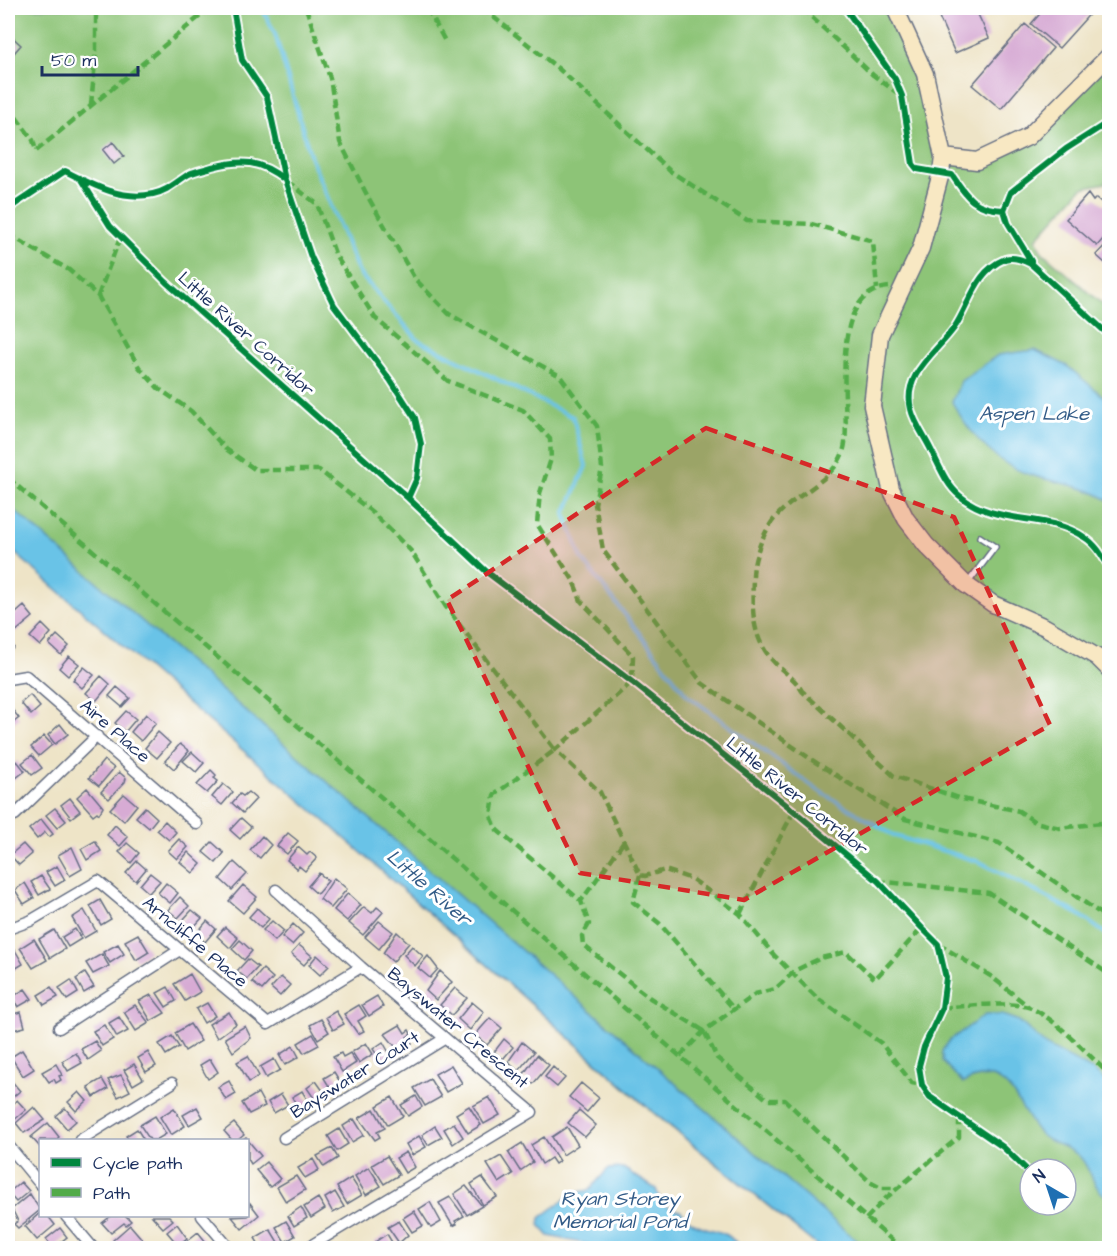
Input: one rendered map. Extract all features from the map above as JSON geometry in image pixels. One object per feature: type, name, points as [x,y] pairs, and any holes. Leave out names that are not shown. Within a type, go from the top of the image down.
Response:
[{"type":"street","points":[[895,8],[925,74],[943,157],[941,173],[921,248],[880,335],[872,406],[891,489],[906,519],[939,560],[966,585],[993,604],[1045,627],[1097,657],[1110,670]]},
{"type":"street","points":[[943,157],[977,161],[1028,137],[1110,55]]},
{"type":"street","name":"Aire Place","points":[[8,680],[26,676],[197,824]]},
{"type":"street","points":[[15,815],[97,736]]},
{"type":"street","name":"Arncliffe Place","points":[[8,929],[30,921],[98,881],[178,951],[268,1024],[361,967]]},
{"type":"street","name":"Bayswater Crescent","points":[[276,890],[444,1039],[532,1112],[307,1248]]},
{"type":"street","points":[[59,1028],[178,951]]},
{"type":"street","name":"Bayswater Court","points":[[284,1138],[444,1039]]},
{"type":"street","points":[[82,1139],[172,1083]]},
{"type":"street","points":[[8,1145],[38,1176]]},
{"type":"street","points":[[68,1217],[93,1248]]},
{"type":"street","points":[[204,1217],[229,1248]]},
{"type":"lane","points":[[966,585],[995,547],[980,537]]},
{"type":"highlighted area","points":[[706,428],[954,517],[1050,725],[744,900],[580,873],[447,600]]},
{"type":"green space","points":[[8,8],[895,8],[943,156],[977,161],[1028,137],[1109,55],[1109,178],[1105,183],[1082,188],[1036,239],[1042,252],[1109,310],[1109,1248],[820,1248],[651,1111],[356,848],[8,547]]},
{"type":"water","name":"Aspen Lake","points":[[1035,350],[1067,366],[1109,401],[1109,501],[1091,491],[1031,475],[1006,463],[995,456],[975,436],[952,402],[961,381],[998,355]]},
{"type":"water","name":"Little River","points":[[8,505],[865,1248],[820,1248],[652,1111],[356,848],[8,547]]},
{"type":"water","points":[[985,1015],[1002,1015],[1019,1021],[1045,1045],[1094,1071],[1109,1084],[1109,1197],[1100,1191],[1084,1162],[1076,1153],[1049,1141],[1040,1134],[1002,1082],[991,1077],[979,1077],[963,1083],[943,1062],[942,1051],[950,1040]]},
{"type":"water","name":"Ryan Storey Memorial Pond","points":[[623,1168],[656,1189],[662,1201],[668,1206],[681,1211],[697,1224],[727,1235],[741,1248],[605,1248],[549,1236],[539,1225],[540,1218],[573,1193],[589,1190],[608,1169]]},
{"type":"building","points":[[935,8],[975,8],[989,38],[955,53]]},
{"type":"building","points":[[1045,8],[1095,8],[1059,48],[1031,24]]},
{"type":"building","points":[[1025,24],[1053,48],[1001,109],[972,85]]},
{"type":"building","points":[[8,33],[21,45],[8,60]]},
{"type":"building","points":[[113,142],[124,156],[114,164],[103,150]]},
{"type":"building","points":[[1088,194],[1093,201],[1096,198],[1110,209],[1110,231],[1097,246],[1066,219]]},
{"type":"building","points":[[1110,240],[1110,258],[1105,263],[1096,255]]},
{"type":"building","points":[[24,606],[33,617],[15,632],[8,620]]},
{"type":"building","points":[[42,624],[51,633],[40,646],[30,637]]},
{"type":"building","points":[[57,635],[69,646],[61,655],[49,644]]},
{"type":"building","points":[[8,640],[14,648],[8,653]]},
{"type":"building","points":[[69,656],[79,664],[68,676],[59,668]]},
{"type":"building","points":[[84,667],[94,675],[82,688],[73,680]]},
{"type":"building","points":[[101,676],[110,684],[96,701],[86,693]]},
{"type":"building","points":[[117,687],[130,698],[122,707],[109,696]]},
{"type":"building","points":[[30,695],[40,707],[31,715],[21,703]]},
{"type":"building","points":[[8,704],[19,718],[10,725],[8,722]]},
{"type":"building","points":[[126,711],[136,719],[125,732],[115,723]]},
{"type":"building","points":[[146,714],[156,723],[141,741],[131,732]]},
{"type":"building","points":[[60,724],[68,734],[55,744],[48,735]]},
{"type":"building","points":[[8,726],[14,734],[8,739]]},
{"type":"building","points":[[158,732],[170,743],[157,758],[145,748]]},
{"type":"building","points":[[44,736],[52,745],[39,756],[31,747]]},
{"type":"building","points":[[180,744],[189,751],[174,769],[165,761]]},
{"type":"building","points":[[192,752],[204,763],[196,772],[183,761]]},
{"type":"building","points":[[32,755],[42,768],[32,775],[22,763]]},
{"type":"building","points":[[104,760],[114,768],[99,786],[89,778]]},
{"type":"building","points":[[17,761],[25,771],[12,781],[8,777],[8,769]]},
{"type":"building","points":[[211,770],[218,781],[207,793],[197,785]]},
{"type":"building","points":[[119,772],[126,778],[125,782],[109,799],[101,792]]},
{"type":"building","points":[[223,784],[233,792],[222,805],[212,797]]},
{"type":"building","points":[[87,788],[103,807],[99,814],[97,812],[93,815],[77,797]]},
{"type":"building","points":[[248,792],[256,799],[243,813],[232,803],[240,794],[243,796]]},
{"type":"building","points":[[124,794],[137,805],[124,821],[110,809]]},
{"type":"building","points":[[70,798],[80,811],[71,818],[61,805]]},
{"type":"building","points":[[145,807],[157,818],[149,828],[136,817]]},
{"type":"building","points":[[55,808],[66,821],[57,828],[46,815]]},
{"type":"building","points":[[241,818],[251,827],[240,839],[230,830]]},
{"type":"building","points":[[41,819],[53,834],[49,837],[45,832],[37,839],[29,829]]},
{"type":"building","points":[[165,821],[176,832],[169,840],[157,830]]},
{"type":"building","points":[[115,825],[128,837],[120,846],[107,835]]},
{"type":"building","points":[[288,833],[298,841],[287,854],[277,846]]},
{"type":"building","points":[[262,836],[271,845],[260,858],[250,850]]},
{"type":"building","points":[[179,839],[188,847],[177,859],[168,851]]},
{"type":"building","points":[[95,841],[101,851],[87,860],[81,849]]},
{"type":"building","points":[[212,842],[224,853],[216,863],[203,852]]},
{"type":"building","points":[[127,843],[139,853],[131,863],[119,852]]},
{"type":"building","points":[[23,844],[32,854],[19,865],[10,855]]},
{"type":"building","points":[[72,847],[82,869],[70,876],[58,855]]},
{"type":"building","points":[[298,847],[307,855],[310,852],[317,858],[305,871],[299,866],[297,869],[287,860]]},
{"type":"building","points":[[188,852],[201,864],[193,873],[180,862]]},
{"type":"building","points":[[137,861],[146,869],[136,881],[126,873]]},
{"type":"building","points":[[234,862],[247,874],[232,890],[220,879]]},
{"type":"building","points":[[57,866],[65,880],[55,886],[46,872]]},
{"type":"building","points":[[150,873],[160,881],[149,893],[140,885]]},
{"type":"building","points":[[319,873],[328,881],[317,894],[308,886]]},
{"type":"building","points":[[41,876],[50,889],[39,895],[31,882]]},
{"type":"building","points":[[334,878],[347,889],[331,908],[320,899]]},
{"type":"building","points":[[25,883],[34,898],[24,904],[15,890]]},
{"type":"building","points":[[166,883],[178,893],[170,903],[158,893]]},
{"type":"building","points":[[243,885],[257,897],[243,913],[229,901]]},
{"type":"building","points":[[8,892],[14,903],[8,907]]},
{"type":"building","points":[[348,893],[361,905],[347,921],[334,910]]},
{"type":"building","points":[[180,897],[189,906],[178,918],[168,910]]},
{"type":"building","points":[[100,900],[111,919],[101,925],[90,906]]},
{"type":"building","points":[[364,907],[372,913],[377,907],[383,912],[363,935],[349,923]]},
{"type":"building","points":[[257,908],[269,919],[261,928],[249,917]]},
{"type":"building","points":[[84,910],[96,931],[84,938],[72,918]]},
{"type":"building","points":[[192,910],[202,918],[191,930],[181,922]]},
{"type":"building","points":[[207,921],[216,929],[205,942],[196,934]]},
{"type":"building","points":[[272,921],[284,931],[275,941],[263,930]]},
{"type":"building","points":[[379,921],[393,932],[379,949],[365,937]]},
{"type":"building","points":[[293,924],[303,933],[292,945],[282,937]]},
{"type":"building","points":[[225,927],[238,938],[230,948],[217,936]]},
{"type":"building","points":[[75,929],[81,939],[68,947],[62,937]]},
{"type":"building","points":[[54,930],[65,949],[50,958],[39,939]]},
{"type":"building","points":[[397,932],[409,943],[393,962],[383,953]]},
{"type":"building","points":[[138,934],[149,952],[136,960],[125,941]]},
{"type":"building","points":[[34,939],[47,960],[33,968],[20,948]]},
{"type":"building","points":[[240,940],[252,951],[244,960],[232,949]]},
{"type":"building","points":[[118,944],[124,954],[110,963],[103,952]]},
{"type":"building","points":[[299,945],[312,956],[304,965],[291,954]]},
{"type":"building","points":[[412,946],[423,956],[415,966],[404,955]]},
{"type":"building","points":[[15,950],[23,964],[13,970],[8,962],[8,954]]},
{"type":"building","points":[[102,954],[109,966],[93,974],[86,963]]},
{"type":"building","points":[[317,955],[329,966],[320,975],[309,965]]},
{"type":"building","points":[[428,956],[438,969],[430,978],[418,968]]},
{"type":"building","points":[[248,959],[258,967],[247,979],[237,971]]},
{"type":"building","points":[[263,969],[273,978],[262,990],[252,982]]},
{"type":"building","points":[[440,971],[452,982],[436,1000],[426,991]]},
{"type":"building","points":[[85,973],[94,987],[84,993],[76,979]]},
{"type":"building","points":[[190,974],[200,992],[185,1001],[174,984]]},
{"type":"building","points":[[281,977],[290,985],[280,996],[271,988]]},
{"type":"building","points":[[71,980],[78,993],[67,1000],[59,988]]},
{"type":"building","points":[[51,987],[58,997],[44,1005],[38,995]]},
{"type":"building","points":[[168,987],[176,1001],[166,1007],[157,993]]},
{"type":"building","points":[[455,988],[467,998],[452,1015],[440,1005]]},
{"type":"building","points":[[25,989],[32,999],[18,1007],[12,997]]},
{"type":"building","points":[[151,995],[165,1013],[151,1021],[139,1001]]},
{"type":"building","points":[[377,996],[383,1007],[369,1016],[362,1005]]},
{"type":"building","points":[[472,1002],[484,1012],[470,1030],[458,1019]]},
{"type":"building","points":[[207,1003],[215,1016],[204,1023],[196,1009]]},
{"type":"building","points":[[135,1005],[149,1023],[136,1031],[124,1012]]},
{"type":"building","points":[[359,1005],[366,1016],[358,1021],[364,1031],[358,1034],[344,1014]]},
{"type":"building","points":[[336,1011],[344,1024],[333,1030],[326,1017]]},
{"type":"building","points":[[21,1012],[25,1027],[13,1030],[9,1015]]},
{"type":"building","points":[[229,1012],[236,1024],[217,1038],[209,1024]]},
{"type":"building","points":[[119,1017],[128,1031],[117,1037],[109,1023]]},
{"type":"building","points":[[490,1018],[502,1028],[487,1045],[475,1035]]},
{"type":"building","points":[[321,1019],[329,1032],[318,1039],[310,1025]]},
{"type":"building","points":[[190,1024],[201,1041],[185,1051],[175,1033]]},
{"type":"building","points":[[104,1025],[113,1039],[102,1046],[93,1031]]},
{"type":"building","points":[[400,1025],[405,1033],[409,1030],[411,1034],[407,1037],[412,1043],[399,1051],[385,1034]]},
{"type":"building","points":[[245,1026],[251,1038],[233,1052],[225,1038]]},
{"type":"building","points":[[313,1034],[319,1045],[304,1053],[298,1043]]},
{"type":"building","points":[[172,1036],[179,1047],[166,1055],[159,1044]]},
{"type":"building","points":[[504,1039],[513,1047],[503,1059],[494,1052]]},
{"type":"building","points":[[95,1041],[101,1051],[88,1060],[81,1049]]},
{"type":"building","points":[[383,1042],[391,1056],[383,1064],[373,1049]]},
{"type":"building","points":[[522,1042],[534,1052],[518,1071],[508,1062]]},
{"type":"building","points":[[366,1043],[373,1054],[359,1063],[352,1052]]},
{"type":"building","points":[[293,1046],[299,1057],[285,1065],[279,1055]]},
{"type":"building","points":[[22,1050],[34,1069],[23,1076],[11,1057]]},
{"type":"building","points":[[148,1052],[156,1066],[146,1072],[138,1058]]},
{"type":"building","points":[[76,1053],[82,1063],[68,1071],[62,1061]]},
{"type":"building","points":[[341,1053],[343,1057],[350,1053],[356,1063],[342,1072],[333,1057]]},
{"type":"building","points":[[537,1055],[549,1065],[533,1084],[523,1075]]},
{"type":"building","points":[[248,1056],[259,1076],[249,1082],[237,1062]]},
{"type":"building","points":[[210,1059],[218,1072],[208,1079],[200,1065]]},
{"type":"building","points":[[274,1059],[280,1070],[266,1078],[260,1067]]},
{"type":"building","points":[[56,1064],[62,1075],[59,1076],[61,1080],[56,1083],[54,1079],[49,1082],[42,1072]]},
{"type":"building","points":[[134,1064],[143,1079],[133,1085],[124,1070]]},
{"type":"building","points":[[451,1065],[462,1083],[446,1092],[435,1074]]},
{"type":"building","points":[[553,1067],[565,1078],[557,1087],[545,1077]]},
{"type":"building","points":[[334,1072],[342,1085],[332,1091],[324,1078]]},
{"type":"building","points":[[121,1075],[130,1091],[118,1097],[108,1080]]},
{"type":"building","points":[[10,1079],[20,1091],[8,1101],[8,1081]]},
{"type":"building","points":[[102,1079],[108,1089],[94,1097],[88,1087]]},
{"type":"building","points":[[430,1079],[441,1097],[425,1106],[414,1088]]},
{"type":"building","points":[[229,1081],[236,1094],[226,1100],[218,1087]]},
{"type":"building","points":[[316,1081],[326,1095],[316,1101],[307,1088]]},
{"type":"building","points":[[581,1083],[599,1098],[587,1112],[569,1097]]},
{"type":"building","points":[[302,1091],[310,1104],[300,1111],[292,1097]]},
{"type":"building","points":[[79,1092],[87,1101],[76,1111],[68,1102]]},
{"type":"building","points":[[258,1093],[265,1106],[249,1114],[242,1103]]},
{"type":"building","points":[[281,1094],[288,1105],[274,1113],[268,1102]]},
{"type":"building","points":[[416,1096],[422,1107],[408,1116],[401,1105]]},
{"type":"building","points":[[392,1097],[403,1116],[388,1125],[377,1106]]},
{"type":"building","points":[[489,1097],[500,1115],[484,1124],[473,1106]]},
{"type":"building","points":[[17,1100],[26,1110],[13,1121],[8,1115],[8,1109]]},
{"type":"building","points":[[469,1106],[481,1125],[468,1133],[456,1114]]},
{"type":"building","points":[[34,1107],[45,1120],[24,1133],[16,1123]]},
{"type":"building","points":[[197,1107],[203,1117],[189,1125],[183,1115]]},
{"type":"building","points":[[65,1108],[76,1121],[67,1129],[56,1116]]},
{"type":"building","points":[[174,1108],[185,1126],[171,1135],[160,1117]]},
{"type":"building","points":[[374,1109],[385,1128],[377,1132],[380,1137],[375,1140],[359,1118]]},
{"type":"building","points":[[579,1110],[596,1125],[585,1137],[568,1123]]},
{"type":"building","points":[[155,1116],[166,1134],[158,1139],[149,1139],[140,1125]]},
{"type":"building","points":[[354,1119],[364,1135],[352,1142],[343,1126]]},
{"type":"building","points":[[48,1123],[59,1137],[39,1139],[39,1146],[31,1137]]},
{"type":"building","points":[[234,1123],[244,1135],[239,1139],[231,1139],[224,1131]]},
{"type":"building","points":[[454,1123],[463,1137],[453,1144],[444,1129]]},
{"type":"building","points":[[435,1126],[442,1137],[428,1145],[422,1135]]},
{"type":"building","points":[[567,1127],[578,1145],[563,1155],[552,1137]]},
{"type":"building","points":[[137,1129],[143,1139],[128,1139],[126,1136]]},
{"type":"building","points":[[339,1129],[348,1144],[337,1151],[328,1136]]},
{"type":"building","points":[[419,1136],[426,1147],[412,1155],[406,1144]]},
{"type":"building","points":[[544,1137],[559,1161],[555,1164],[551,1158],[542,1164],[531,1145]]},
{"type":"building","points":[[249,1141],[261,1156],[251,1164],[249,1161]]},
{"type":"building","points":[[522,1143],[533,1162],[520,1171],[508,1152]]},
{"type":"building","points":[[332,1148],[338,1158],[324,1167],[317,1156]]},
{"type":"building","points":[[406,1152],[415,1167],[405,1173],[396,1158]]},
{"type":"building","points":[[387,1156],[399,1175],[384,1184],[372,1165]]},
{"type":"building","points":[[501,1156],[513,1174],[499,1183],[487,1164]]},
{"type":"building","points":[[313,1159],[319,1170],[305,1178],[298,1168]]},
{"type":"building","points":[[266,1162],[280,1179],[270,1187],[256,1170]]},
{"type":"building","points":[[369,1167],[381,1186],[366,1195],[355,1176]]},
{"type":"building","points":[[296,1176],[305,1190],[286,1202],[277,1187]]},
{"type":"building","points":[[482,1177],[497,1197],[483,1205],[471,1184]]},
{"type":"building","points":[[351,1178],[362,1195],[347,1204],[337,1187]]},
{"type":"building","points":[[21,1182],[29,1191],[16,1202],[8,1193]]},
{"type":"building","points":[[466,1186],[482,1206],[467,1215],[454,1194]]},
{"type":"building","points":[[335,1192],[344,1207],[333,1213],[325,1198]]},
{"type":"building","points":[[30,1194],[39,1211],[18,1228],[14,1224],[18,1221],[12,1209]]},
{"type":"building","points":[[450,1197],[464,1216],[455,1221],[457,1224],[453,1226],[439,1203]]},
{"type":"building","points":[[318,1198],[325,1209],[311,1218],[304,1207]]},
{"type":"building","points":[[430,1202],[441,1222],[431,1228],[419,1209]]},
{"type":"building","points":[[250,1203],[259,1215],[242,1229],[232,1217],[249,1217]]},
{"type":"building","points":[[301,1207],[307,1218],[294,1226],[288,1216]]},
{"type":"building","points":[[414,1211],[423,1226],[412,1232],[403,1218]]},
{"type":"building","points":[[39,1214],[39,1217],[49,1217],[55,1225],[37,1240],[25,1226]]},
{"type":"building","points":[[110,1217],[127,1217],[131,1221],[126,1225],[124,1223],[111,1233],[102,1223]]},
{"type":"building","points":[[153,1217],[170,1217],[173,1220],[163,1228]]},
{"type":"building","points":[[286,1221],[295,1236],[285,1242],[276,1227]]},
{"type":"building","points":[[399,1221],[408,1235],[399,1243],[388,1227]]},
{"type":"building","points":[[177,1224],[187,1238],[178,1245],[167,1232]]},
{"type":"building","points":[[130,1225],[142,1239],[130,1248],[120,1248],[113,1240]]},
{"type":"building","points":[[60,1228],[67,1237],[53,1248],[46,1239]]},
{"type":"building","points":[[270,1229],[281,1247],[261,1248],[255,1238]]},
{"type":"building","points":[[198,1232],[206,1242],[199,1248],[178,1248]]},
{"type":"building","points":[[387,1234],[393,1244],[395,1243],[399,1248],[379,1248],[375,1242]]},
{"type":"building","points":[[8,1238],[16,1248],[8,1248]]},
{"type":"building","points":[[143,1241],[149,1248],[135,1248]]},
{"type":"waterway","points":[[262,8],[275,34],[311,158],[359,273],[418,340],[573,417],[586,466],[565,514],[582,559],[687,695],[819,791],[895,836],[980,862],[1080,915],[1110,937]]},
{"type":"marked path","points":[[91,105],[96,52],[96,8]]},
{"type":"marked path","points":[[16,117],[33,140],[36,151],[210,8]]},
{"type":"marked path","points":[[306,8],[330,78],[340,142],[368,197],[415,279],[449,314],[560,376],[597,426],[602,468],[595,504],[603,550],[702,683],[812,760],[905,819],[999,843],[1110,920]]},
{"type":"marked path","points":[[427,8],[446,43]]},
{"type":"marked path","points":[[482,8],[559,69],[670,171],[747,221],[811,224],[873,241],[877,289]]},
{"type":"marked path","points":[[802,8],[873,75],[900,95]]},
{"type":"marked path","points":[[287,181],[317,204],[336,256],[375,318],[448,381],[523,410],[550,439],[551,459],[540,493],[537,524],[573,580],[581,601],[633,656],[632,682],[555,750],[600,792],[640,875],[645,876],[665,870],[692,879],[740,914],[774,955],[816,997],[881,1043],[912,1083],[922,1085]]},
{"type":"marked path","points":[[8,234],[69,270],[98,296],[139,367],[158,388],[191,411],[226,449],[256,470],[319,470],[372,512],[411,551],[446,607],[555,750],[494,795],[491,816],[497,830],[581,901]]},
{"type":"marked path","points":[[98,296],[120,238]]},
{"type":"marked path","points":[[889,287],[869,294],[856,308],[849,328],[845,352],[846,424],[842,456],[826,476],[775,518],[760,546],[753,570],[753,600],[754,622],[761,643],[766,653],[802,691],[894,776],[962,799],[1019,811],[1035,822],[1060,828],[1110,822]]},
{"type":"marked path","points":[[8,478],[395,809],[901,1248]]},
{"type":"marked path","points":[[740,914],[794,811]]},
{"type":"marked path","points":[[623,843],[581,901],[589,924],[582,936],[583,945],[650,998],[704,1031],[717,1058],[768,1100],[785,1100],[870,1182],[881,1188],[899,1188]]},
{"type":"marked path","points":[[640,875],[633,902],[659,923],[733,1008]]},
{"type":"marked path","points":[[878,881],[989,893],[1110,975]]},
{"type":"marked path","points":[[680,1056],[704,1031],[755,994],[775,989],[796,970],[821,958],[846,952],[875,979],[922,928]]},
{"type":"marked path","points":[[938,944],[992,977],[1029,1007]]},
{"type":"marked path","points":[[942,1008],[1001,1004],[1031,1008],[1052,1021],[1110,1075]]},
{"type":"marked path","points":[[866,1219],[886,1198],[959,1137],[959,1117]]},
{"type":"cycle path","points":[[233,8],[242,60],[267,97],[285,180],[311,257],[334,305],[391,381],[415,418],[421,444],[417,478],[408,498]]},
{"type":"cycle path","points":[[845,8],[895,79],[902,96],[913,164],[917,169],[952,175],[973,201],[979,205],[1004,210]]},
{"type":"cycle path","points":[[1031,261],[1008,223],[1004,210],[1011,192],[1066,149],[1110,121]]},
{"type":"cycle path","points":[[8,209],[65,171],[108,190],[141,196],[158,193],[189,174],[233,163],[259,165],[285,180]]},
{"type":"cycle path","name":"Little River Corridor","points":[[80,178],[110,226],[166,282],[408,498],[488,573],[632,682],[878,881],[938,944],[946,978],[942,1008],[924,1047],[919,1066],[922,1085],[930,1097],[1003,1147],[1018,1161]]},
{"type":"cycle path","points":[[1110,336],[1031,264],[1008,258],[995,264],[980,280],[954,328],[916,374],[910,396],[912,414],[917,425],[947,481],[960,496],[989,512],[1069,529],[1092,543],[1110,569]]}]
